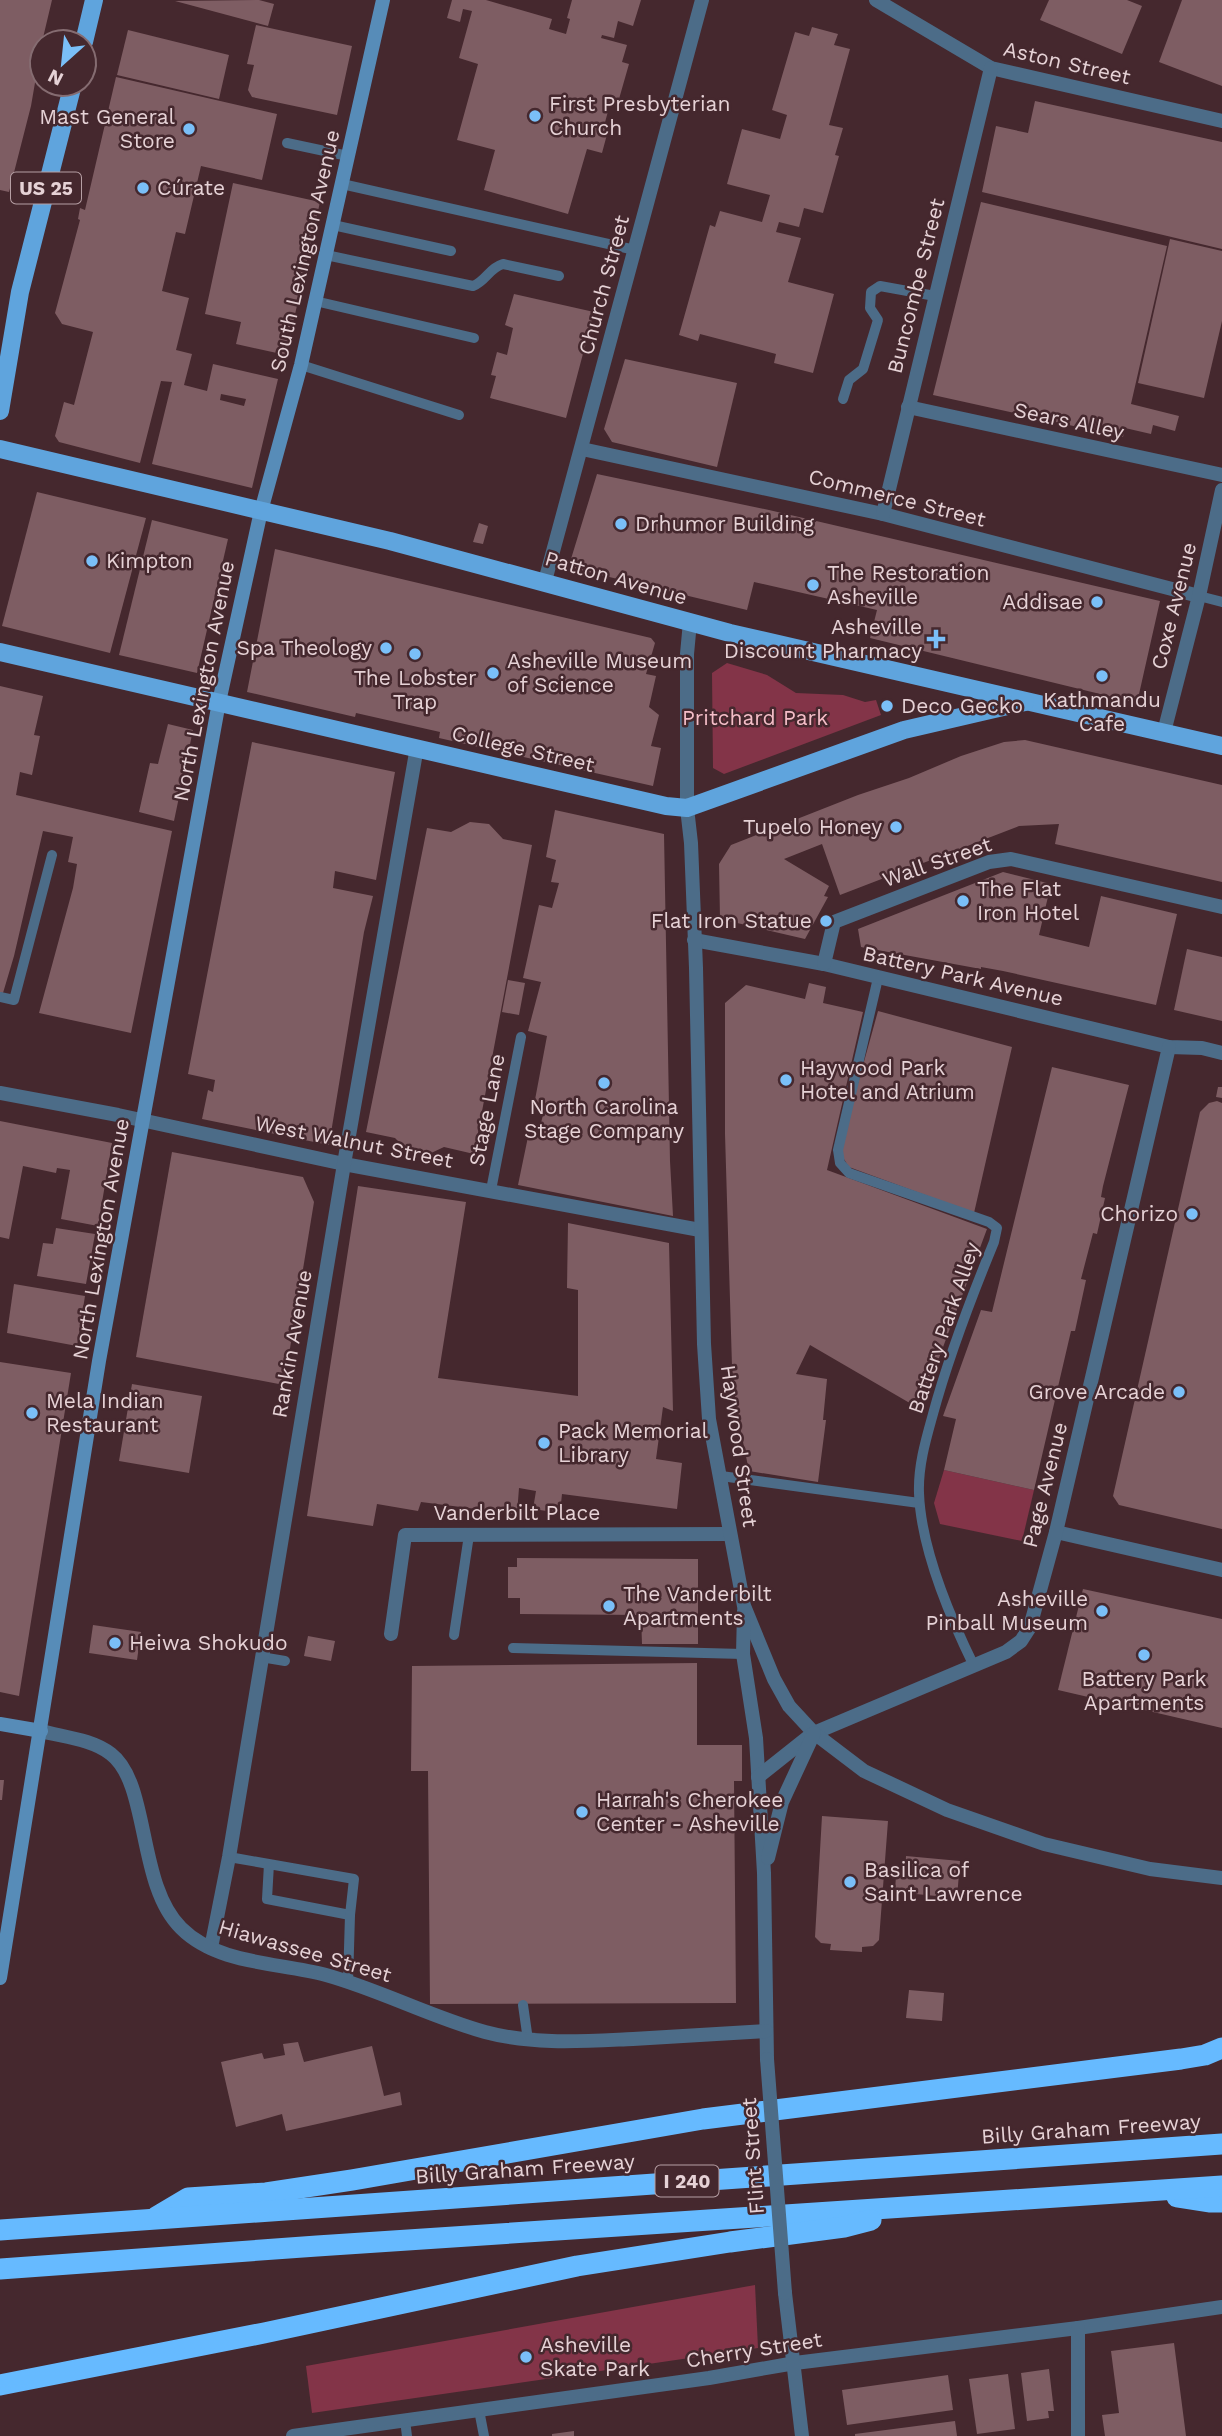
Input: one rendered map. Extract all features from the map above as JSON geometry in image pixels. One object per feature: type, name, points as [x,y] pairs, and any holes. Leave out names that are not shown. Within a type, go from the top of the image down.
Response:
[{"type":"highway","points":[[152,2220],[188,2198],[266,2193],[703,2119],[1181,2059],[1205,2055],[1222,2048]]},
{"type":"highway","name":"Billy Graham Freeway","points":[[0,2230],[1222,2144]]},
{"type":"highway","name":"I 240","points":[[0,2269],[1222,2186]]},
{"type":"highway","points":[[1144,2191],[1222,2202]]},
{"type":"highway","points":[[0,2385],[264,2333],[578,2266],[844,2227],[919,2207]]},
{"type":"main road","points":[[87,28],[94,0]]},
{"type":"main road","name":"South Lexington Avenue","points":[[261,511],[301,365],[383,0]]},
{"type":"main road","name":"US 25","points":[[0,411],[20,292],[69,98]]},
{"type":"main road","name":"Patton Avenue","points":[[0,449],[390,541],[690,622],[1222,746]]},
{"type":"main road","name":"North Lexington Avenue","points":[[0,1978],[99,1361],[219,702],[261,511]]},
{"type":"main road","name":"College Street","points":[[0,652],[666,806],[687,808],[904,730],[1029,701]]},
{"type":"main road","points":[[0,1724],[41,1731]]},
{"type":"street","name":"Church Street","points":[[545,581],[702,0]]},
{"type":"street","name":"Aston Street","points":[[876,0],[992,68],[1222,121]]},
{"type":"street","name":"Buncombe Street","points":[[883,514],[992,68]]},
{"type":"street","name":"Sears Alley","points":[[908,407],[1222,475]]},
{"type":"street","name":"Commerce Street","points":[[582,449],[883,514],[1199,596]]},
{"type":"street","name":"Coxe Avenue","points":[[1164,732],[1199,596],[1222,490]]},
{"type":"street","name":"Haywood Street","points":[[690,622],[687,654],[687,808],[691,843],[704,1344],[709,1419],[744,1606],[789,1706],[814,1733],[864,1771],[947,1810],[1044,1844],[1150,1869],[1222,1878]]},
{"type":"street","name":"Rankin Avenue","points":[[211,1948],[229,1857],[344,1164],[417,747]]},
{"type":"street","name":"Wall Street","points":[[824,964],[834,922],[989,862],[1010,859],[1222,907]]},
{"type":"street","name":"Battery Park Avenue","points":[[694,940],[824,964],[1170,1047],[1202,1048],[1222,1053]]},
{"type":"street","name":"Page Avenue","points":[[758,1777],[814,1733],[1006,1652],[1021,1641],[1030,1627],[1056,1532],[1170,1047]]},
{"type":"street","name":"West Walnut Street","points":[[0,1093],[344,1164],[700,1230]]},
{"type":"street","points":[[1056,1532],[1222,1570]]},
{"type":"street","name":"Vanderbilt Place","points":[[391,1634],[404,1535],[730,1534]]},
{"type":"street","name":"Flint Street","points":[[744,1606],[743,1654],[756,1738],[764,1872],[767,2059],[785,2293],[802,2436]]},
{"type":"street","name":"Hiawassee Street","points":[[41,1731],[100,1746],[113,1755],[124,1768],[160,1900],[182,1930],[211,1948],[241,1958],[324,1974],[386,1994],[487,2033],[528,2040],[584,2041],[766,2031]]},
{"type":"street","name":"Flint Street","points":[[764,1872],[782,1802],[814,1733]]},
{"type":"street","name":"Cherry Street","points":[[293,2436],[709,2378],[795,2363],[1222,2307]]},
{"type":"street","points":[[1078,2328],[1078,2436]]},
{"type":"lane","points":[[287,143],[348,156]]},
{"type":"lane","points":[[342,184],[635,250]]},
{"type":"lane","points":[[333,225],[451,251]]},
{"type":"lane","points":[[326,255],[473,286],[482,283],[494,266],[503,264],[559,276]]},
{"type":"lane","points":[[843,399],[849,380],[863,369],[878,320],[870,308],[871,292],[880,286],[935,296]]},
{"type":"lane","points":[[315,301],[474,338]]},
{"type":"lane","points":[[301,365],[459,415]]},
{"type":"lane","points":[[1199,596],[1222,602]]},
{"type":"lane","points":[[0,997],[14,1000],[52,855]]},
{"type":"lane","name":"Battery Park Alley","points":[[878,978],[838,1150],[840,1163],[849,1173],[989,1222],[997,1228],[995,1242],[938,1395],[920,1467],[919,1503],[927,1541],[957,1632],[974,1666]]},
{"type":"lane","name":"Stage Lane","points":[[491,1190],[522,1037]]},
{"type":"lane","points":[[721,1476],[919,1503]]},
{"type":"lane","points":[[454,1635],[469,1535]]},
{"type":"lane","points":[[513,1648],[743,1654]]},
{"type":"lane","points":[[261,1657],[285,1661]]},
{"type":"lane","points":[[229,1857],[354,1879],[348,1982]]},
{"type":"lane","points":[[270,1864],[267,1899],[350,1915]]},
{"type":"lane","points":[[523,2005],[528,2040]]},
{"type":"lane","points":[[479,2410],[484,2436]]},
{"type":"lane","points":[[405,2420],[407,2436]]},
{"type":"green space","name":"Pritchard Park","points":[[727,663],[767,675],[796,693],[843,695],[865,702],[876,700],[881,715],[724,774],[713,768],[712,673]]},
{"type":"green space","points":[[944,1470],[1034,1490],[1022,1541],[940,1524],[934,1503]]},
{"type":"green space","name":"Asheville Skate Park","points":[[755,2285],[758,2348],[312,2413],[306,2366]]},
{"type":"building","points":[[0,0],[52,0],[45,28],[28,28],[28,98],[32,98],[31,106],[9,192],[0,190]]},
{"type":"building","points":[[259,0],[274,4],[268,26],[175,1]]},
{"type":"building","name":"First Presbyterian Church","points":[[452,0],[486,0],[552,19],[549,29],[566,34],[572,0],[641,0],[633,26],[618,21],[614,38],[602,35],[601,38],[627,45],[622,62],[629,64],[617,106],[610,104],[604,126],[609,127],[602,153],[587,149],[568,214],[484,190],[495,150],[457,140],[478,64],[459,58],[472,11],[463,9],[460,22],[447,18]]},
{"type":"building","points":[[1049,0],[1127,0],[1142,6],[1122,54],[1040,20]]},
{"type":"building","points":[[1182,0],[1222,0],[1222,86],[1159,62]]},
{"type":"building","points":[[256,25],[352,46],[337,115],[252,97],[248,90],[254,65],[247,64]]},
{"type":"building","points":[[812,27],[838,34],[834,45],[850,49],[829,125],[843,128],[835,155],[839,156],[823,213],[804,208],[799,227],[779,222],[776,232],[801,238],[788,282],[834,294],[813,373],[774,363],[776,354],[700,334],[698,341],[679,335],[710,225],[715,227],[720,211],[762,222],[770,195],[727,184],[742,129],[780,139],[787,115],[772,110],[795,32],[809,36]]},
{"type":"building","points":[[128,30],[229,55],[219,99],[117,75]]},
{"type":"building","points":[[116,77],[277,114],[262,180],[201,166],[185,234],[176,232],[162,291],[189,298],[176,350],[192,354],[184,385],[207,391],[213,364],[278,379],[252,488],[152,464],[172,382],[161,381],[140,463],[59,442],[55,436],[64,402],[74,405],[93,332],[62,324],[55,313],[80,220],[80,208],[85,210]],"holes":[[[221,394],[246,399],[244,406],[220,400]]]},
{"type":"building","points":[[1035,101],[1222,142],[1222,249],[982,192],[996,126],[1028,133]]},
{"type":"building","points":[[233,183],[320,202],[286,355],[236,344],[241,322],[205,314]]},
{"type":"building","points":[[981,202],[1167,246],[1131,404],[1179,416],[1175,431],[1153,425],[1151,434],[1125,428],[1123,437],[933,395]]},
{"type":"building","points":[[1170,239],[1222,251],[1222,321],[1204,398],[1138,383]]},
{"type":"building","points":[[514,294],[594,312],[566,418],[490,398],[496,376],[491,375],[497,352],[507,355],[513,328],[505,325]]},
{"type":"building","points":[[625,359],[737,383],[717,467],[612,442],[604,429]]},
{"type":"building","points":[[597,474],[769,510],[1160,601],[1137,703],[870,638],[877,610],[754,582],[747,610],[576,569],[572,566],[571,559]]},
{"type":"building","points":[[37,492],[146,518],[110,653],[2,626]]},
{"type":"building","points":[[152,520],[228,539],[197,673],[119,655]]},
{"type":"building","points":[[479,523],[488,526],[483,544],[473,542]]},
{"type":"building","points":[[275,549],[651,638],[655,643],[646,674],[656,676],[649,707],[659,715],[651,746],[661,748],[653,786],[439,738],[440,732],[356,713],[355,717],[247,692]]},
{"type":"building","points":[[0,686],[43,696],[34,735],[40,736],[32,775],[20,772],[16,795],[172,831],[131,1033],[39,1013],[73,888],[77,864],[68,862],[73,837],[43,831],[14,956],[3,993],[0,992]]},
{"type":"building","points":[[168,724],[193,730],[174,821],[139,812],[150,763],[158,764]]},
{"type":"building","points":[[1025,740],[1222,785],[1222,882],[1055,844],[1059,824],[1019,826],[840,895],[822,844],[784,859],[829,886],[824,896],[828,897],[805,939],[720,919],[719,864],[731,845],[961,756],[1004,742]]},
{"type":"building","points":[[252,742],[395,772],[376,880],[335,871],[333,888],[373,896],[364,932],[329,1145],[202,1119],[208,1090],[213,1092],[215,1080],[188,1074]]},
{"type":"building","points":[[555,810],[664,834],[673,1216],[518,1185],[529,1132],[538,1135],[545,1107],[534,1105],[547,1036],[528,1031],[541,982],[523,978],[539,905],[552,908],[559,883],[551,882],[556,860],[546,857]]},
{"type":"building","points":[[470,822],[489,824],[503,839],[532,845],[474,1154],[444,1147],[429,1154],[407,1150],[395,1138],[366,1132],[427,828],[451,832]]},
{"type":"building","points":[[1003,872],[1051,884],[1039,935],[1089,947],[1101,896],[1177,914],[1156,1005],[1003,971],[861,947],[858,929]]},
{"type":"building","points":[[1187,949],[1222,957],[1222,1021],[1174,1010]]},
{"type":"building","points":[[508,980],[525,983],[519,1015],[502,1012]]},
{"type":"building","points":[[809,983],[826,987],[823,1003],[863,1012],[827,1170],[987,1229],[920,1409],[810,1345],[796,1374],[827,1379],[823,1420],[826,1420],[818,1482],[749,1471],[736,1408],[732,1366],[725,1134],[725,1003],[746,985],[805,999]]},
{"type":"building","points":[[878,1011],[1012,1047],[974,1213],[849,1167],[842,1156],[841,1145]]},
{"type":"building","points":[[1052,1067],[1129,1085],[1103,1186],[1101,1197],[1105,1198],[1097,1234],[1093,1233],[1081,1279],[1086,1280],[1075,1331],[1071,1331],[1034,1490],[944,1470],[956,1419],[943,1416],[981,1310],[992,1312]]},
{"type":"building","points":[[1218,1087],[1222,1087],[1222,1098],[1216,1097]]},
{"type":"building","name":"Grove Arcade","points":[[1209,1103],[1222,1103],[1222,1529],[1119,1505],[1113,1496],[1200,1112]]},
{"type":"building","points":[[0,1121],[112,1143],[98,1226],[61,1219],[70,1170],[57,1168],[56,1173],[23,1166],[9,1239],[0,1237]]},
{"type":"building","points":[[172,1152],[303,1177],[314,1202],[284,1385],[136,1357]]},
{"type":"building","points":[[358,1186],[466,1202],[438,1378],[578,1396],[578,1290],[567,1288],[568,1223],[669,1243],[673,1411],[663,1407],[656,1459],[682,1463],[677,1509],[562,1494],[560,1513],[533,1509],[536,1491],[519,1488],[517,1514],[421,1502],[418,1511],[377,1504],[373,1526],[307,1516]]},
{"type":"building","points":[[56,1228],[95,1234],[86,1284],[37,1276],[43,1243],[53,1244]]},
{"type":"building","points":[[14,1284],[85,1296],[77,1346],[7,1333]]},
{"type":"building","points":[[0,1362],[71,1373],[19,1696],[0,1692]]},
{"type":"building","points":[[132,1384],[202,1396],[189,1473],[119,1461]]},
{"type":"building","name":"The Vanderbilt Apartments","points":[[517,1558],[698,1559],[698,1644],[642,1644],[641,1615],[520,1614],[520,1598],[508,1598],[508,1567],[517,1567]]},
{"type":"building","name":"Battery Park Apartments","points":[[1083,1589],[1222,1619],[1222,1728],[1058,1690]]},
{"type":"building","name":"Heiwa Shokudo","points":[[93,1625],[141,1632],[137,1660],[89,1653]]},
{"type":"building","points":[[308,1636],[335,1641],[331,1661],[304,1656]]},
{"type":"building","name":"Harrah's Cherokee Center - Asheville","points":[[697,1663],[697,1745],[742,1745],[742,1781],[734,1781],[736,2003],[430,2004],[428,1771],[411,1771],[412,1666]]},
{"type":"building","points":[[0,1780],[4,1780],[2,1800],[0,1800]]},
{"type":"building","name":"Basilica of Saint Lawrence","points":[[822,1816],[888,1821],[879,1940],[873,1946],[862,1947],[862,1952],[830,1950],[831,1944],[821,1943],[815,1937]]},
{"type":"building","points":[[906,1856],[960,1861],[957,1898],[895,1892],[896,1875],[905,1876]]},
{"type":"building","points":[[909,1990],[944,1993],[942,2021],[906,2018]]},
{"type":"building","points":[[298,2042],[304,2062],[372,2046],[384,2096],[400,2092],[402,2105],[286,2131],[282,2114],[236,2127],[221,2062],[262,2053],[264,2059],[285,2055],[283,2044]]},
{"type":"building","points":[[1174,2343],[1186,2436],[1105,2436],[1102,2415],[1119,2413],[1111,2351]]},
{"type":"building","points":[[1049,2369],[1054,2411],[1048,2411],[1049,2418],[1027,2421],[1021,2373]]},
{"type":"building","points":[[1008,2374],[1015,2429],[977,2434],[969,2379]]},
{"type":"building","points":[[948,2375],[953,2410],[847,2425],[842,2390]]},
{"type":"building","points":[[955,2421],[957,2436],[855,2436],[855,2434]]},
{"type":"building","points":[[574,2431],[574,2436],[552,2436],[552,2434]]},
{"type":"place","name":"First Presbyterian Church","points":[[535,116]]},
{"type":"place","name":"Mast General Store","points":[[189,129]]},
{"type":"place","name":"Cúrate","points":[[143,188]]},
{"type":"place","name":"Drhumor Building","points":[[621,524]]},
{"type":"place","name":"Kimpton","points":[[92,561]]},
{"type":"place","name":"The Restoration Asheville","points":[[813,585]]},
{"type":"place","name":"Addisae","points":[[1097,602]]},
{"type":"place","name":"Asheville Discount Pharmacy","points":[[936,639]]},
{"type":"place","name":"Spa Theology","points":[[386,648]]},
{"type":"place","name":"The Lobster Trap","points":[[415,654]]},
{"type":"place","name":"Asheville Museum of Science","points":[[493,673]]},
{"type":"place","name":"Kathmandu Cafe","points":[[1102,676]]},
{"type":"place","name":"Deco Gecko","points":[[887,706]]},
{"type":"place","name":"Tupelo Honey","points":[[896,827]]},
{"type":"place","name":"The Flat Iron Hotel","points":[[963,901]]},
{"type":"place","name":"Flat Iron Statue","points":[[826,921]]},
{"type":"place","name":"Haywood Park Hotel and Atrium","points":[[786,1080]]},
{"type":"place","name":"North Carolina Stage Company","points":[[604,1083]]},
{"type":"place","name":"Chorizo","points":[[1192,1214]]},
{"type":"place","name":"Grove Arcade","points":[[1179,1392]]},
{"type":"place","name":"Mela Indian Restaurant","points":[[32,1413]]},
{"type":"place","name":"Pack Memorial Library","points":[[544,1443]]},
{"type":"place","name":"The Vanderbilt Apartments","points":[[609,1606]]},
{"type":"place","name":"Asheville Pinball Museum","points":[[1102,1611]]},
{"type":"place","name":"Heiwa Shokudo","points":[[115,1643]]},
{"type":"place","name":"Battery Park Apartments","points":[[1144,1655]]},
{"type":"place","name":"Harrah's Cherokee Center - Asheville","points":[[582,1812]]},
{"type":"place","name":"Basilica of Saint Lawrence","points":[[850,1882]]},
{"type":"place","name":"Asheville Skate Park","points":[[526,2357]]}]
